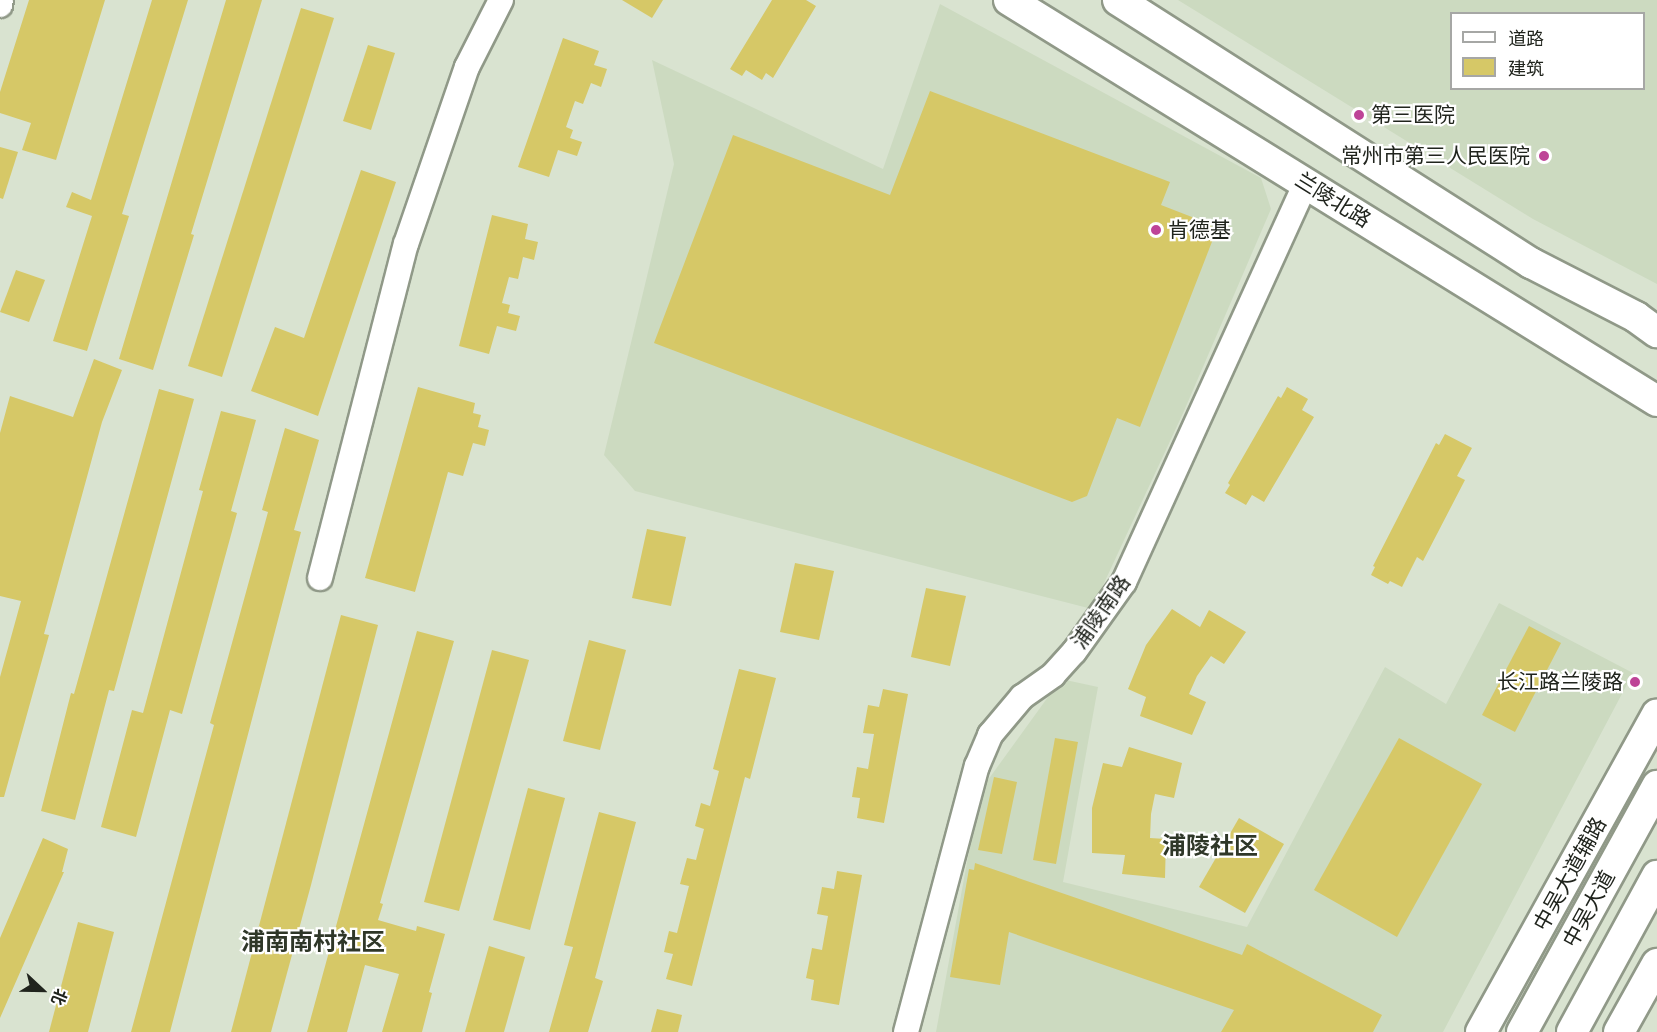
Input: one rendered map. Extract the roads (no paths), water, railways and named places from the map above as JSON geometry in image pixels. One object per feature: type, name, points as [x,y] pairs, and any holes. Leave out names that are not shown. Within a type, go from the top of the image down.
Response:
[{"type":"main road","name":"兰陵北路","points":[[1009,0],[1657,401]]},
{"type":"main road","points":[[1118,0],[1531,263],[1650,325]]},
{"type":"main road","points":[[1627,382],[1657,417]]},
{"type":"main road","name":"中吴大道辅路","points":[[1481,1032],[1657,714]]},
{"type":"main road","name":"中吴大道","points":[[1522,1032],[1656,786]]},
{"type":"main road","name":"中吴大道","points":[[1572,1032],[1657,876]]},
{"type":"main road","points":[[1508,1032],[1533,989],[1565,954]]},
{"type":"main road","points":[[1619,1032],[1657,963]]},
{"type":"street","points":[[0,5],[1,0]]},
{"type":"street","points":[[320,578],[406,244],[467,67],[501,0]]},
{"type":"street","name":"浦陵南路","points":[[906,1032],[977,766],[990,735],[1022,697],[1053,675],[1074,652],[1124,582],[1306,183]]},
{"type":"place","name":"第三医院","points":[[1359,115]]},
{"type":"place","name":"常州市第三人民医院","points":[[1544,156]]},
{"type":"place","name":"肯德基","points":[[1156,230]]},
{"type":"place","name":"长江路兰陵路","points":[[1635,682]]},
{"type":"district","name":"浦陵社区","points":[[1210,846]]},
{"type":"district","name":"浦南南村社区","points":[[313,942]]}]
